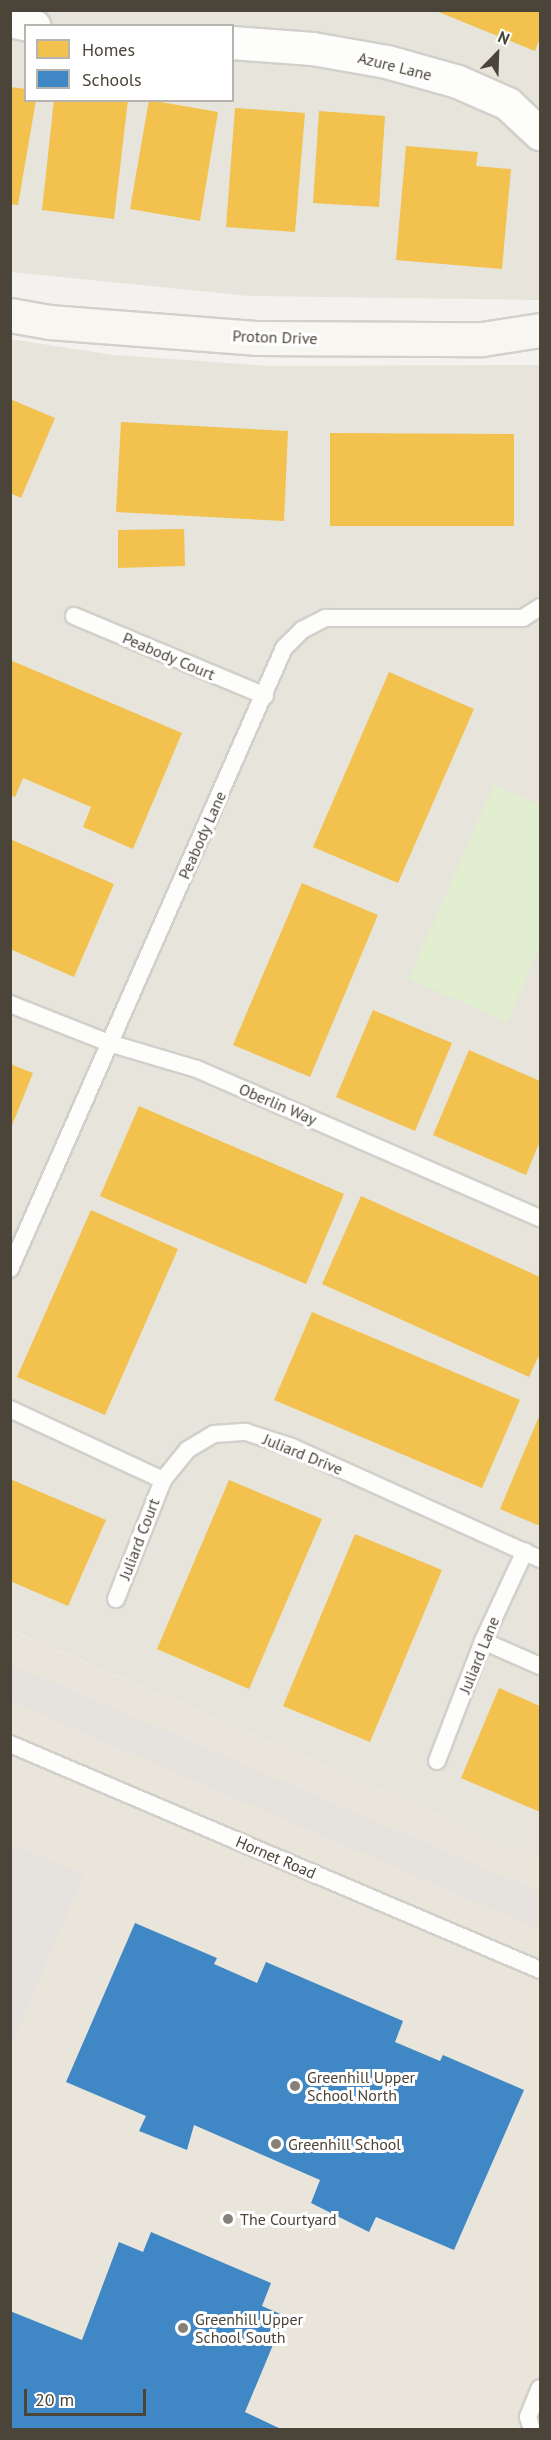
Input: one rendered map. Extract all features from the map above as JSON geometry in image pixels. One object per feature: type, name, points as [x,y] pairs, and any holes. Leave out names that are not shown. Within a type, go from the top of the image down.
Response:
[{"type":"street","name":"Azure Lane","points":[[234,43],[313,49],[387,62],[448,79],[508,104],[540,134]]},
{"type":"street","name":"Proton Drive","points":[[10,315],[50,322],[258,338],[482,339],[540,330]]},
{"type":"lane","name":"Peabody Lane","points":[[10,1269],[284,648],[302,630],[326,618],[523,618],[540,607]]},
{"type":"lane","name":"Peabody Court","points":[[74,616],[264,696]]},
{"type":"lane","name":"Oberlin Way","points":[[10,1004],[109,1043],[197,1069],[540,1218]]},
{"type":"lane","points":[[10,1409],[163,1480]]},
{"type":"lane","name":"Juliard Drive","points":[[163,1480],[187,1450],[214,1434],[246,1432],[292,1447],[540,1559]]},
{"type":"lane","name":"Juliard Court","points":[[116,1599],[163,1480]]},
{"type":"lane","name":"Juliard Lane","points":[[437,1761],[483,1641],[525,1551]]},
{"type":"lane","points":[[483,1641],[540,1666]]},
{"type":"lane","name":"Hornet Road","points":[[10,1744],[540,1970]]},
{"type":"lane","points":[[532,2430],[528,2417],[540,2388]]},
{"type":"shaded area","points":[[10,11],[540,11],[540,300],[249,296],[11,272]]},
{"type":"shaded area","points":[[10,339],[114,355],[271,366],[540,365],[540,1859],[11,1630]]},
{"type":"shaded area","name":"Greenhill School","points":[[10,1630],[540,1859],[540,2429],[11,2429]]},
{"type":"shaded area","points":[[11,1664],[540,1892],[540,1918],[536,1928],[11,1702]]},
{"type":"shaded area","points":[[12,1844],[84,1874],[11,2047],[10,1849]]},
{"type":"green space","points":[[494,785],[540,805],[540,945],[507,1022],[409,979]]},
{"type":"building: Homes","points":[[540,10],[540,38],[535,51],[436,11]]},
{"type":"building: Homes","points":[[10,87],[24,89],[24,102],[36,102],[18,205],[10,204]]},
{"type":"building: Homes","points":[[54,102],[128,102],[114,219],[42,210]]},
{"type":"building: Homes","points":[[149,102],[218,112],[200,221],[130,209]]},
{"type":"building: Homes","points":[[235,108],[305,113],[295,232],[226,227]]},
{"type":"building: Homes","points":[[319,111],[385,116],[379,207],[313,203]]},
{"type":"building: Homes","points":[[406,146],[478,152],[476,166],[511,169],[502,269],[396,260]]},
{"type":"building: Homes","points":[[10,399],[55,418],[21,498],[10,493]]},
{"type":"building: Homes","points":[[121,422],[288,431],[284,521],[116,512]]},
{"type":"building: Homes","points":[[330,433],[514,434],[514,526],[330,526]]},
{"type":"building: Homes","points":[[184,529],[185,566],[118,568],[118,530]]},
{"type":"building: Homes","points":[[10,660],[182,733],[133,849],[83,827],[91,807],[23,778],[15,797],[10,795]]},
{"type":"building: Homes","points":[[389,672],[474,709],[398,883],[313,847]]},
{"type":"building: Homes","points":[[10,839],[114,884],[74,977],[10,949]]},
{"type":"building: Homes","points":[[302,883],[378,915],[310,1077],[233,1045]]},
{"type":"building: Homes","points":[[373,1010],[452,1043],[415,1131],[336,1097]]},
{"type":"building: Homes","points":[[469,1050],[540,1081],[540,1141],[526,1175],[433,1135]]},
{"type":"building: Homes","points":[[10,1064],[33,1073],[11,1128],[10,1128]]},
{"type":"building: Homes","points":[[139,1106],[344,1194],[306,1284],[100,1196]]},
{"type":"building: Homes","points":[[361,1196],[540,1277],[540,1353],[529,1377],[322,1284]]},
{"type":"building: Homes","points":[[91,1210],[178,1249],[105,1415],[17,1377]]},
{"type":"building: Homes","points":[[312,1312],[520,1400],[482,1488],[274,1400]]},
{"type":"building: Homes","points":[[540,1414],[540,1526],[500,1509]]},
{"type":"building: Homes","points":[[10,1479],[106,1520],[68,1606],[10,1581]]},
{"type":"building: Homes","points":[[229,1480],[322,1519],[249,1689],[157,1649]]},
{"type":"building: Homes","points":[[355,1534],[442,1570],[370,1742],[283,1706]]},
{"type":"building: Homes","points":[[499,1688],[540,1706],[540,1812],[461,1778]]},
{"type":"building: Schools","name":"Greenhill Upper School North","points":[[135,1923],[217,1958],[214,1964],[257,1983],[266,1962],[403,2021],[395,2042],[440,2061],[443,2055],[524,2090],[454,2250],[376,2217],[369,2232],[311,2203],[320,2180],[194,2125],[187,2150],[139,2131],[146,2116],[66,2082]]},
{"type":"building: Schools","name":"Greenhill Upper School South","points":[[151,2232],[271,2283],[262,2306],[285,2316],[245,2412],[283,2430],[10,2430],[10,2311],[82,2340],[119,2242],[143,2252]]},
{"type":"place","name":"Greenhill Upper School North","points":[[295,2086]]},
{"type":"place","name":"Greenhill School","points":[[276,2144]]},
{"type":"place","name":"The Courtyard","points":[[228,2219]]},
{"type":"place","name":"Greenhill Upper School South","points":[[183,2328]]}]
